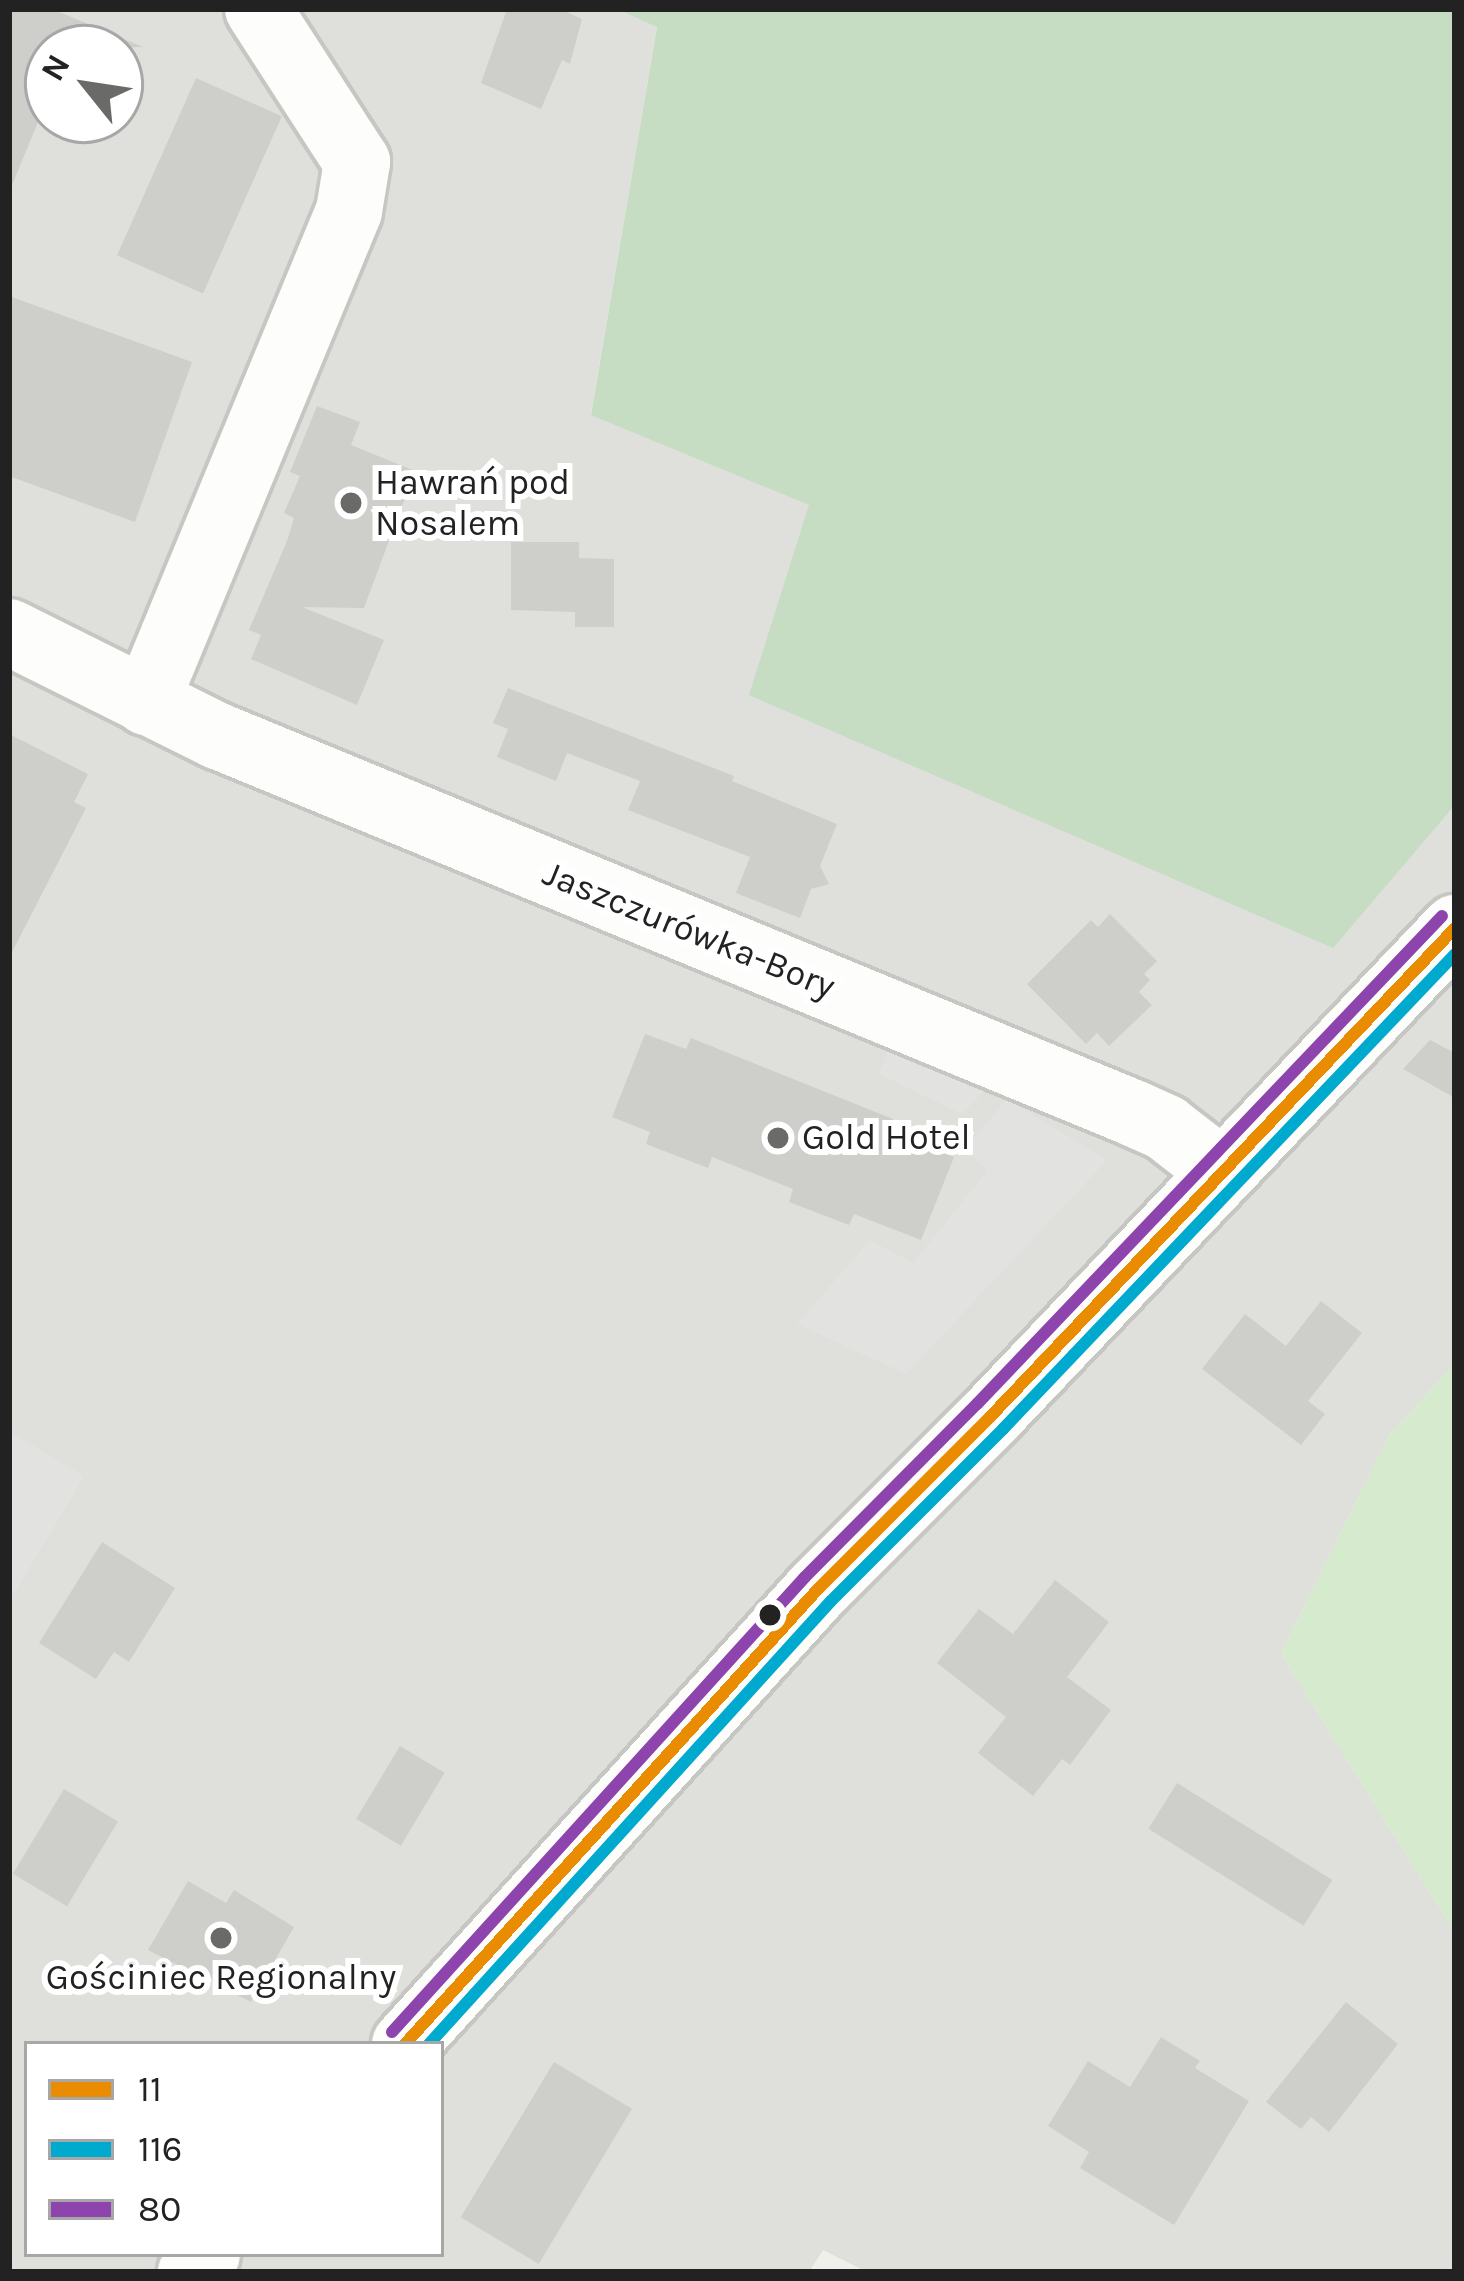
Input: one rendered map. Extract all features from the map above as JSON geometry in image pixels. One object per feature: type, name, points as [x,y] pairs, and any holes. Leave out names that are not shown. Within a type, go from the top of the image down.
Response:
[{"type":"street","points":[[146,702],[350,211],[357,162],[258,9]]},
{"type":"street","name":"Jaszczurówka-Bory","points":[[9,632],[146,702],[1133,1113],[1166,1128],[1223,1172]]},
{"type":"street","points":[[408,2041],[748,1664],[1455,928]]},
{"type":"shaded area","points":[[9,9],[617,9],[657,26],[591,414],[810,505],[1332,948],[1455,805],[1455,1364],[1390,1434],[1281,1654],[1455,1933],[1455,2272],[867,2272],[823,2250],[809,2272],[9,2272]]},
{"type":"shaded area","points":[[891,1042],[990,1085],[962,1114],[879,1074]]},
{"type":"shaded area","points":[[1007,1099],[1107,1160],[906,1374],[797,1324],[870,1240],[913,1263],[987,1171],[965,1148]]},
{"type":"shaded area","points":[[9,1431],[84,1476],[9,1602]]},
{"type":"green space","points":[[617,9],[1455,9],[1455,805],[1333,948],[749,695],[809,505],[591,415],[657,27]]},
{"type":"green space","points":[[1455,1364],[1455,1933],[1281,1654],[1390,1434]]},
{"type":"building","points":[[9,9],[52,9],[88,24],[24,24],[24,144],[29,144],[10,190]]},
{"type":"building","points":[[507,9],[560,9],[582,19],[570,64],[562,60],[541,109],[481,83]]},
{"type":"building","points":[[196,78],[282,116],[203,293],[117,255]]},
{"type":"building","points":[[9,296],[192,362],[135,522],[9,476]]},
{"type":"building","points":[[317,406],[360,422],[351,445],[415,471],[364,608],[302,607],[384,640],[357,705],[251,659],[261,635],[249,630],[294,518],[284,513],[300,476],[290,472]]},
{"type":"building","points":[[511,542],[579,542],[579,558],[614,559],[614,627],[575,627],[575,612],[511,610]]},
{"type":"building","points":[[508,688],[734,776],[732,781],[837,824],[820,866],[829,884],[811,889],[800,918],[736,893],[750,857],[628,810],[640,781],[567,753],[556,781],[497,757],[508,729],[493,723]]},
{"type":"building","points":[[9,734],[88,774],[74,802],[86,808],[9,958]]},
{"type":"building","points":[[1110,914],[1157,961],[1144,974],[1150,980],[1139,992],[1152,1005],[1109,1046],[1097,1033],[1086,1044],[1027,984],[1091,920],[1098,927]]},
{"type":"building","name":"Gold Hotel","points":[[645,1034],[686,1049],[691,1038],[893,1119],[888,1131],[954,1157],[921,1240],[854,1214],[849,1225],[789,1202],[793,1189],[712,1157],[708,1168],[646,1144],[650,1132],[612,1117]]},
{"type":"building","points":[[1430,1040],[1455,1053],[1455,1098],[1403,1069]]},
{"type":"building","points":[[1321,1301],[1362,1333],[1308,1401],[1325,1414],[1301,1445],[1202,1369],[1245,1314],[1286,1346]]},
{"type":"building","points":[[102,1542],[175,1588],[129,1662],[114,1652],[96,1679],[39,1643]]},
{"type":"building","points":[[1055,1580],[1109,1622],[1067,1677],[1111,1710],[1070,1765],[1062,1759],[1033,1796],[978,1753],[1006,1717],[937,1663],[979,1609],[1013,1634]]},
{"type":"building","points":[[400,1746],[445,1773],[401,1846],[356,1819]]},
{"type":"building","points":[[1177,1783],[1332,1880],[1304,1926],[1148,1829]]},
{"type":"building","points":[[64,1789],[118,1821],[67,1906],[13,1874]]},
{"type":"building","name":"Gościniec Regionalny","points":[[188,1881],[226,1903],[234,1890],[294,1927],[251,2002],[148,1950]]},
{"type":"building","points":[[1346,2002],[1398,2044],[1329,2132],[1311,2117],[1301,2129],[1266,2102]]},
{"type":"building","points":[[1161,2037],[1200,2061],[1195,2068],[1249,2101],[1174,2225],[1080,2168],[1089,2152],[1048,2126],[1088,2061],[1130,2087]]},
{"type":"building","points":[[554,2062],[632,2109],[539,2264],[461,2217]]},
{"type":"transit line","name":"80","points":[[392,2032],[805,1577],[977,1404],[1442,916]]},
{"type":"transit line","name":"11","points":[[408,2041],[818,1589],[990,1417],[1455,928]]},
{"type":"transit line","name":"116","points":[[432,2041],[831,1601],[1003,1429],[1455,954]]},
{"type":"place","name":"Hawrań pod Nosalem","points":[[351,503]]},
{"type":"place","name":"Gold Hotel","points":[[778,1138]]},
{"type":"place","name":"Gościniec Regionalny","points":[[221,1938]]}]
